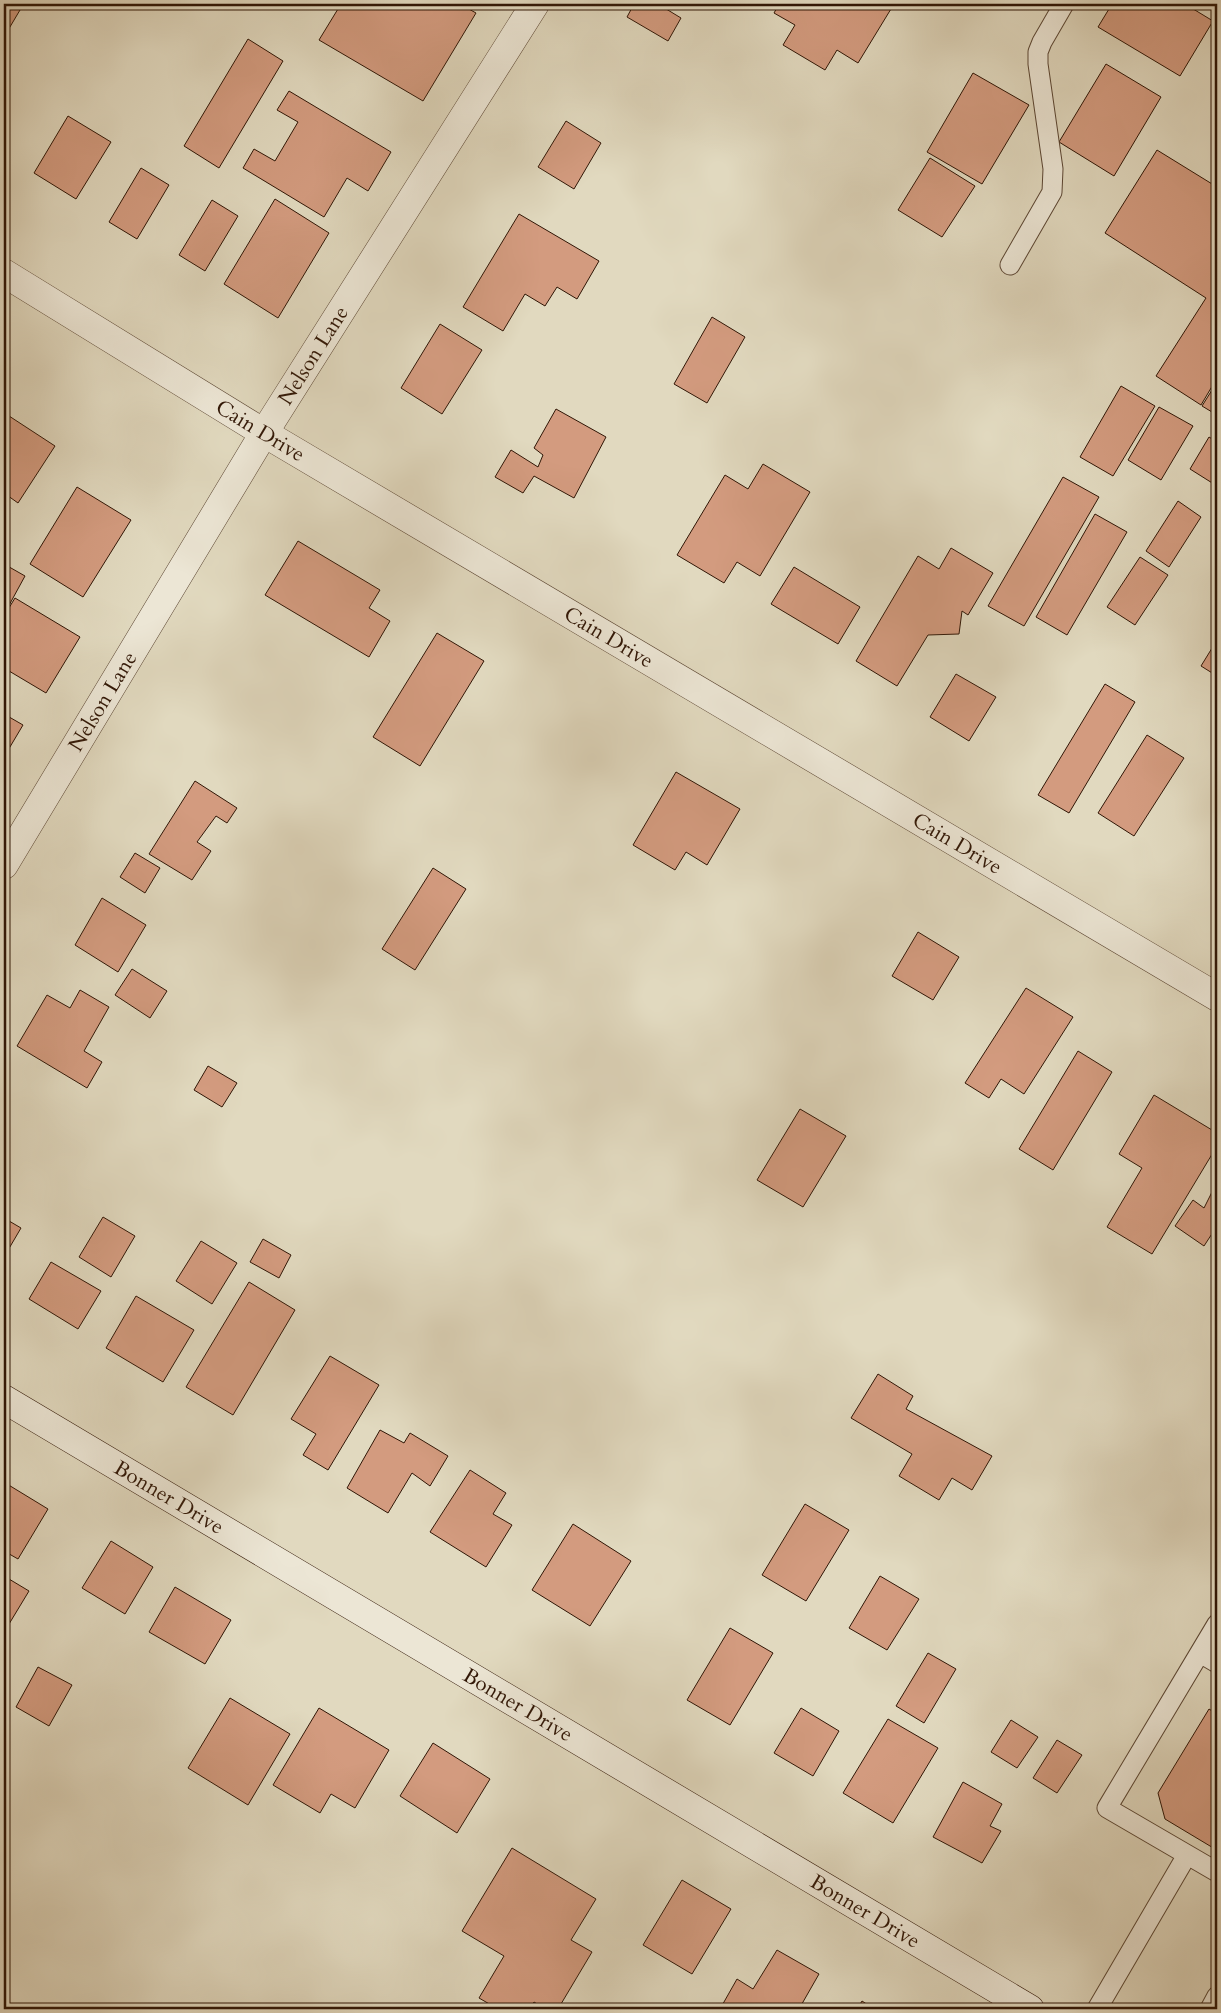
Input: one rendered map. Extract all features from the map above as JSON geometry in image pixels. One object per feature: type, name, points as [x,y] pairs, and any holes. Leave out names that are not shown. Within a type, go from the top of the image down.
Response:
[{"type":"street","name":"Nelson Lane","points":[[4,865],[264,433],[534,4]]},
{"type":"street","name":"Cain Drive","points":[[4,273],[264,433],[1217,997]]},
{"type":"street","name":"Bonner Drive","points":[[4,1399],[1030,2009]]},
{"type":"lane","points":[[1010,265],[1052,192],[1053,169],[1038,64],[1038,52],[1064,4]]},
{"type":"lane","points":[[1217,1624],[1107,1808],[1217,1872]]},
{"type":"lane","points":[[1200,1653],[1217,1663]]},
{"type":"lane","points":[[1097,2009],[1188,1855]]},
{"type":"lane","points":[[1210,2009],[1217,1996]]},
{"type":"building","points":[[4,4],[11,4],[20,10],[4,37]]},
{"type":"building","points":[[341,4],[359,4],[366,8],[369,4],[460,4],[476,13],[423,101],[319,40]]},
{"type":"building","points":[[634,4],[658,4],[681,18],[668,41],[627,17]]},
{"type":"building","points":[[779,4],[894,4],[858,63],[837,50],[825,70],[783,45],[795,25],[774,13]]},
{"type":"building","points":[[1112,4],[1185,4],[1213,21],[1180,76],[1098,27]]},
{"type":"building","points":[[248,39],[283,61],[219,168],[184,146]]},
{"type":"building","points":[[1106,64],[1161,97],[1114,176],[1059,142]]},
{"type":"building","points":[[973,73],[1029,105],[982,184],[927,152]]},
{"type":"building","points":[[289,91],[391,152],[368,191],[347,178],[324,217],[243,168],[254,149],[275,161],[298,122],[277,110]]},
{"type":"building","points":[[68,116],[111,142],[76,199],[34,173]]},
{"type":"building","points":[[566,121],[601,143],[574,189],[538,167]]},
{"type":"building","points":[[1157,150],[1217,187],[1217,378],[1201,405],[1156,376],[1206,298],[1105,233]]},
{"type":"building","points":[[930,158],[975,186],[942,237],[898,210]]},
{"type":"building","points":[[141,168],[169,185],[137,239],[109,222]]},
{"type":"building","points":[[275,199],[329,233],[278,318],[224,284]]},
{"type":"building","points":[[212,200],[238,216],[205,271],[179,255]]},
{"type":"building","points":[[519,214],[599,261],[577,299],[557,287],[545,306],[525,294],[503,331],[463,307]]},
{"type":"building","points":[[712,317],[745,337],[707,403],[674,384]]},
{"type":"building","points":[[440,324],[482,350],[442,414],[401,388]]},
{"type":"building","points":[[1217,382],[1217,415],[1202,406]]},
{"type":"building","points":[[1121,386],[1155,406],[1113,476],[1080,457]]},
{"type":"building","points":[[1159,407],[1193,426],[1161,480],[1128,460]]},
{"type":"building","points":[[556,409],[606,437],[574,498],[534,476],[523,493],[495,477],[511,450],[538,467],[543,455],[534,448]]},
{"type":"building","points":[[6,414],[55,446],[18,503],[4,493],[4,418]]},
{"type":"building","points":[[1209,437],[1217,442],[1217,486],[1190,469]]},
{"type":"building","points":[[763,464],[810,492],[760,576],[737,562],[724,583],[677,555],[725,475],[748,489]]},
{"type":"building","points":[[1063,477],[1099,497],[1024,626],[988,606]]},
{"type":"building","points":[[77,487],[131,520],[83,597],[30,564]]},
{"type":"building","points":[[1178,501],[1201,517],[1169,567],[1146,551]]},
{"type":"building","points":[[1095,514],[1127,532],[1067,635],[1036,617]]},
{"type":"building","points":[[298,541],[380,590],[369,608],[390,621],[369,657],[265,595]]},
{"type":"building","points":[[951,548],[993,573],[968,615],[962,611],[959,634],[928,635],[897,686],[856,661],[918,556],[939,569]]},
{"type":"building","points":[[1140,557],[1168,575],[1135,625],[1107,607]]},
{"type":"building","points":[[4,564],[25,576],[7,609],[4,607]]},
{"type":"building","points":[[794,567],[860,607],[838,644],[771,604]]},
{"type":"building","points":[[15,598],[80,637],[46,693],[4,668],[4,616]]},
{"type":"building","points":[[437,633],[484,661],[420,766],[373,737]]},
{"type":"building","points":[[1217,640],[1217,676],[1201,666]]},
{"type":"building","points":[[956,674],[996,697],[969,741],[930,717]]},
{"type":"building","points":[[1105,684],[1135,702],[1069,813],[1038,795]]},
{"type":"building","points":[[4,714],[23,725],[4,757]]},
{"type":"building","points":[[1147,735],[1184,758],[1134,836],[1098,813]]},
{"type":"building","points":[[676,772],[740,809],[707,865],[686,852],[675,870],[633,845]]},
{"type":"building","points":[[195,781],[237,808],[227,823],[216,816],[197,842],[211,851],[192,880],[149,854]]},
{"type":"building","points":[[135,853],[160,868],[145,893],[120,877]]},
{"type":"building","points":[[433,868],[466,889],[415,970],[382,949]]},
{"type":"building","points":[[102,898],[146,925],[118,972],[75,945]]},
{"type":"building","points":[[918,932],[959,957],[933,1000],[892,976]]},
{"type":"building","points":[[132,969],[167,991],[150,1018],[115,995]]},
{"type":"building","points":[[1026,988],[1073,1017],[1024,1094],[1001,1079],[989,1098],[965,1083]]},
{"type":"building","points":[[80,990],[109,1007],[84,1051],[102,1062],[87,1088],[17,1046],[47,995],[70,1008]]},
{"type":"building","points":[[1078,1051],[1112,1072],[1053,1170],[1019,1149]]},
{"type":"building","points":[[208,1066],[237,1083],[222,1107],[194,1090]]},
{"type":"building","points":[[1154,1095],[1217,1133],[1217,1146],[1152,1254],[1107,1227],[1142,1168],[1119,1154]]},
{"type":"building","points":[[800,1109],[846,1136],[803,1207],[757,1180]]},
{"type":"building","points":[[1217,1182],[1217,1226],[1204,1246],[1175,1226],[1193,1200],[1204,1208]]},
{"type":"building","points":[[103,1217],[135,1236],[111,1277],[79,1257]]},
{"type":"building","points":[[4,1218],[21,1228],[4,1257]]},
{"type":"building","points":[[263,1239],[291,1255],[279,1278],[250,1262]]},
{"type":"building","points":[[201,1241],[237,1263],[212,1304],[176,1281]]},
{"type":"building","points":[[51,1262],[101,1291],[78,1329],[29,1299]]},
{"type":"building","points":[[249,1282],[295,1310],[233,1415],[186,1387]]},
{"type":"building","points":[[136,1296],[194,1330],[163,1382],[106,1348]]},
{"type":"building","points":[[330,1356],[379,1385],[328,1470],[303,1455],[316,1434],[291,1419]]},
{"type":"building","points":[[878,1374],[913,1396],[906,1409],[992,1456],[972,1490],[952,1478],[939,1500],[899,1476],[912,1454],[851,1418]]},
{"type":"building","points":[[380,1430],[404,1443],[410,1433],[448,1456],[430,1486],[412,1473],[388,1513],[347,1488]]},
{"type":"building","points":[[470,1470],[506,1493],[493,1514],[512,1525],[486,1567],[430,1532]]},
{"type":"building","points":[[7,1484],[48,1509],[18,1559],[4,1551],[4,1490]]},
{"type":"building","points":[[805,1504],[849,1530],[806,1601],[762,1575]]},
{"type":"building","points":[[573,1524],[631,1561],[590,1626],[532,1590]]},
{"type":"building","points":[[111,1541],[153,1567],[125,1614],[82,1588]]},
{"type":"building","points":[[4,1576],[29,1591],[6,1629],[4,1628]]},
{"type":"building","points":[[880,1576],[919,1599],[887,1650],[849,1628]]},
{"type":"building","points":[[175,1587],[231,1620],[205,1664],[149,1632]]},
{"type":"building","points":[[730,1628],[773,1653],[730,1725],[687,1700]]},
{"type":"building","points":[[928,1653],[956,1669],[924,1723],[896,1706]]},
{"type":"building","points":[[38,1667],[72,1685],[49,1726],[16,1707]]},
{"type":"building","points":[[230,1698],[290,1734],[248,1805],[188,1768]]},
{"type":"building","points":[[319,1708],[389,1750],[355,1808],[331,1794],[320,1813],[273,1785]]},
{"type":"building","points":[[801,1708],[839,1731],[813,1776],[774,1753]]},
{"type":"building","points":[[1209,1709],[1217,1714],[1217,1846],[1215,1849],[1165,1819],[1158,1793]]},
{"type":"building","points":[[888,1719],[938,1748],[893,1823],[843,1793]]},
{"type":"building","points":[[1011,1720],[1038,1737],[1017,1768],[991,1752]]},
{"type":"building","points":[[1057,1740],[1082,1755],[1057,1793],[1033,1778]]},
{"type":"building","points":[[433,1743],[490,1779],[457,1833],[400,1796]]},
{"type":"building","points":[[963,1782],[1002,1804],[990,1826],[1001,1831],[982,1863],[933,1837]]},
{"type":"building","points":[[512,1848],[596,1899],[571,1940],[592,1952],[558,2009],[545,2009],[534,2002],[529,2009],[498,2009],[479,1998],[504,1956],[462,1931]]},
{"type":"building","points":[[682,1880],[731,1909],[692,1974],[643,1945]]},
{"type":"building","points":[[777,1950],[819,1974],[799,2009],[720,2009],[737,1979],[753,1989]]},
{"type":"building","points":[[862,2001],[874,2009],[857,2009]]}]
